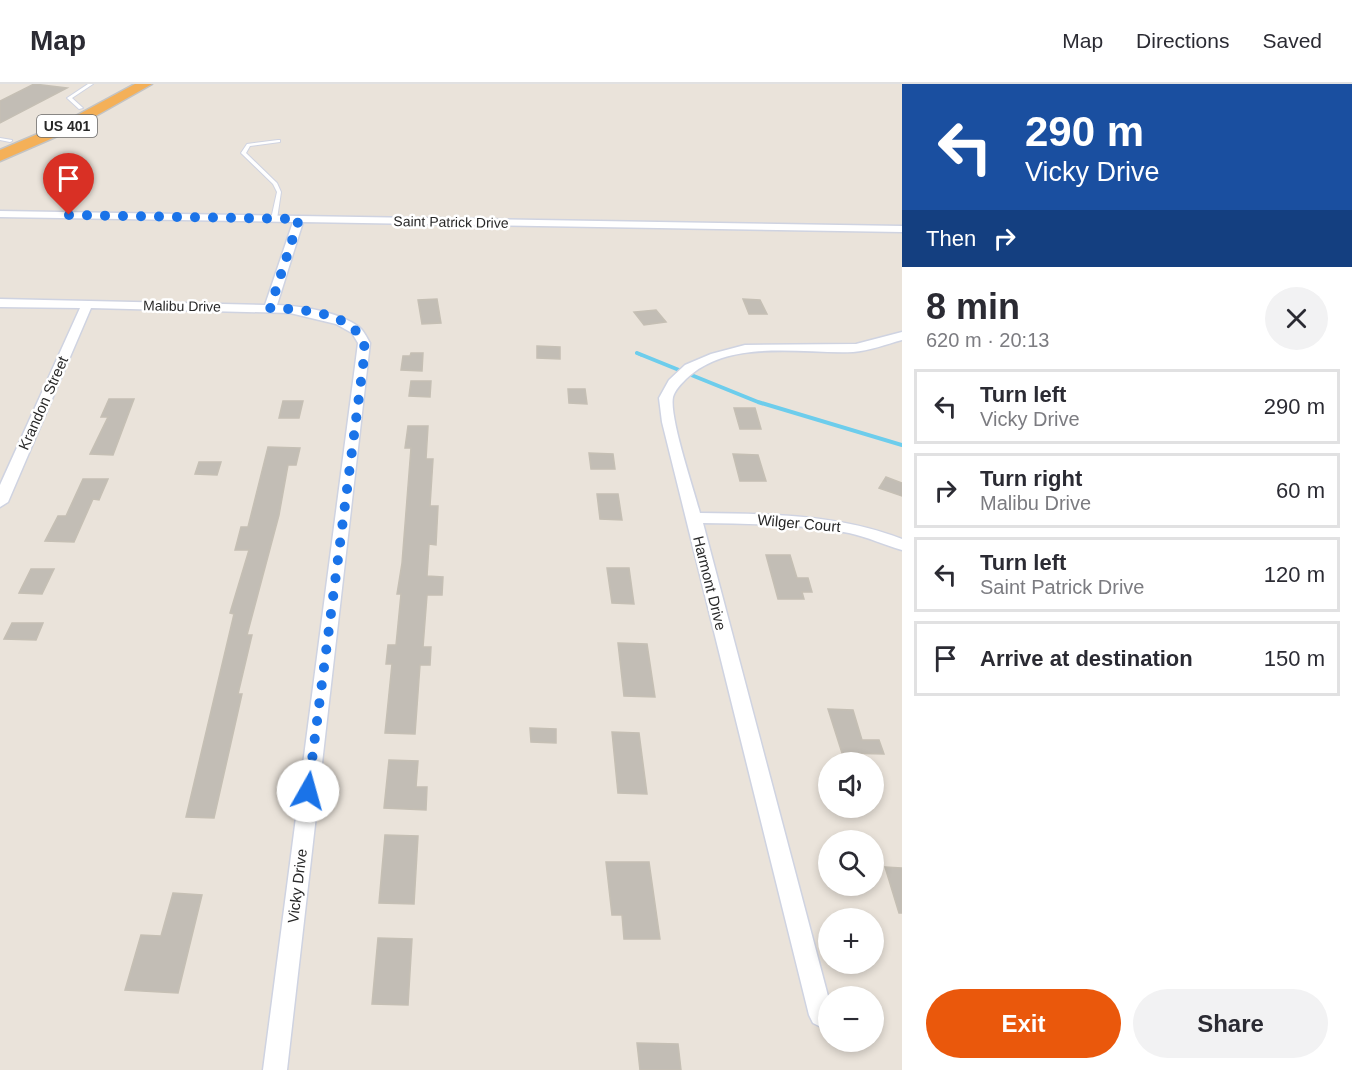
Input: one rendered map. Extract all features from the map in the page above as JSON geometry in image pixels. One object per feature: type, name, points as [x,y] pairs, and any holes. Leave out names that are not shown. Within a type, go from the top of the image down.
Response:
[{"type":"highway","name":"US 401","points":[[3,141],[81,108],[124,84]]},
{"type":"highway","name":"US 401","points":[[0,156],[72,124],[145,84]]},
{"type":"street","name":"Saint Patrick Drive","points":[[0,214],[902,229]]},
{"type":"street","points":[[270,308],[299,219]]},
{"type":"street","name":"Malibu Drive","points":[[0,303],[270,308]]},
{"type":"street","name":"Krandon Street","points":[[0,502],[87,305]]},
{"type":"street","name":"Vicky Drive","points":[[270,308],[303,310],[340,321],[361,336],[365,350],[275,1070]]},
{"type":"street","name":"Harmont Drive","points":[[818,1003],[669,422],[666,398],[674,383],[690,369],[716,357],[745,349],[856,348],[902,336]]},
{"type":"street","name":"Wilger Court","points":[[694,518],[813,522],[848,527],[902,545]]},
{"type":"lane","points":[[81,108],[69,98],[91,84]]},
{"type":"lane","points":[[274,219],[279,192],[275,183],[243,153],[249,146],[258,142],[278,141]]},
{"type":"building","points":[[34,84],[67,88],[0,123],[0,101]]},
{"type":"building","points":[[437,299],[441,323],[422,324],[418,300]]},
{"type":"building","points":[[743,299],[760,300],[767,314],[749,314]]},
{"type":"building","points":[[656,310],[666,322],[644,325],[634,312]]},
{"type":"building","points":[[537,346],[560,347],[560,359],[537,358]]},
{"type":"building","points":[[411,353],[423,353],[422,371],[401,370],[403,356],[410,356]]},
{"type":"building","points":[[411,381],[431,381],[430,397],[409,396]]},
{"type":"building","points":[[568,389],[585,389],[587,404],[569,403]]},
{"type":"building","points":[[109,399],[134,399],[113,455],[90,454],[108,417],[101,417]]},
{"type":"building","points":[[283,401],[303,401],[299,418],[279,418]]},
{"type":"building","points":[[734,408],[755,408],[761,429],[740,429]]},
{"type":"building","points":[[408,426],[428,426],[426,459],[433,459],[430,506],[438,506],[436,545],[429,544],[427,576],[443,577],[442,595],[427,595],[423,647],[431,647],[430,665],[420,665],[415,734],[385,733],[392,664],[386,664],[388,645],[396,645],[401,594],[397,594],[402,563],[411,448],[405,448]]},
{"type":"building","points":[[268,447],[300,448],[296,465],[288,465],[279,515],[247,635],[252,635],[238,694],[242,694],[214,818],[186,817],[234,614],[230,613],[249,550],[235,550],[241,527],[248,527]]},
{"type":"building","points":[[589,453],[613,454],[615,469],[591,469]]},
{"type":"building","points":[[733,454],[758,455],[766,481],[740,481]]},
{"type":"building","points":[[199,462],[221,462],[217,475],[195,474]]},
{"type":"building","points":[[886,477],[902,483],[902,496],[879,488]]},
{"type":"building","points":[[83,479],[108,479],[99,500],[93,499],[74,542],[45,541],[58,516],[66,516]]},
{"type":"building","points":[[597,494],[618,494],[622,520],[600,519]]},
{"type":"building","points":[[766,555],[790,555],[797,578],[808,578],[812,592],[802,592],[804,599],[778,599]]},
{"type":"building","points":[[607,568],[629,568],[634,604],[612,603]]},
{"type":"building","points":[[31,569],[54,569],[42,594],[19,593]]},
{"type":"building","points":[[12,623],[43,623],[36,640],[4,639]]},
{"type":"building","points":[[618,643],[647,644],[655,697],[624,696]]},
{"type":"building","points":[[828,709],[853,710],[862,740],[879,740],[883,752],[842,752]]},
{"type":"building","points":[[530,728],[556,729],[556,743],[531,742]]},
{"type":"building","points":[[612,732],[639,733],[647,794],[618,793]]},
{"type":"building","points":[[389,760],[418,761],[416,787],[427,787],[426,810],[384,808]]},
{"type":"building","points":[[385,835],[418,836],[414,904],[379,903]]},
{"type":"building","points":[[606,862],[649,862],[660,939],[624,939],[622,915],[612,915]]},
{"type":"building","points":[[885,867],[902,868],[902,913],[899,913]]},
{"type":"building","points":[[173,893],[202,895],[178,993],[125,990],[141,935],[161,936]]},
{"type":"building","points":[[378,938],[412,939],[408,1005],[372,1004]]},
{"type":"building","points":[[637,1043],[678,1044],[681,1070],[640,1070]]},
{"type":"waterway","points":[[641,355],[637,353],[758,402],[902,445]]},
{"type":"route","points":[[69,215],[299,219],[270,308],[303,310],[327,316],[350,325],[361,336],[364,343],[365,350],[308,791]]}]
